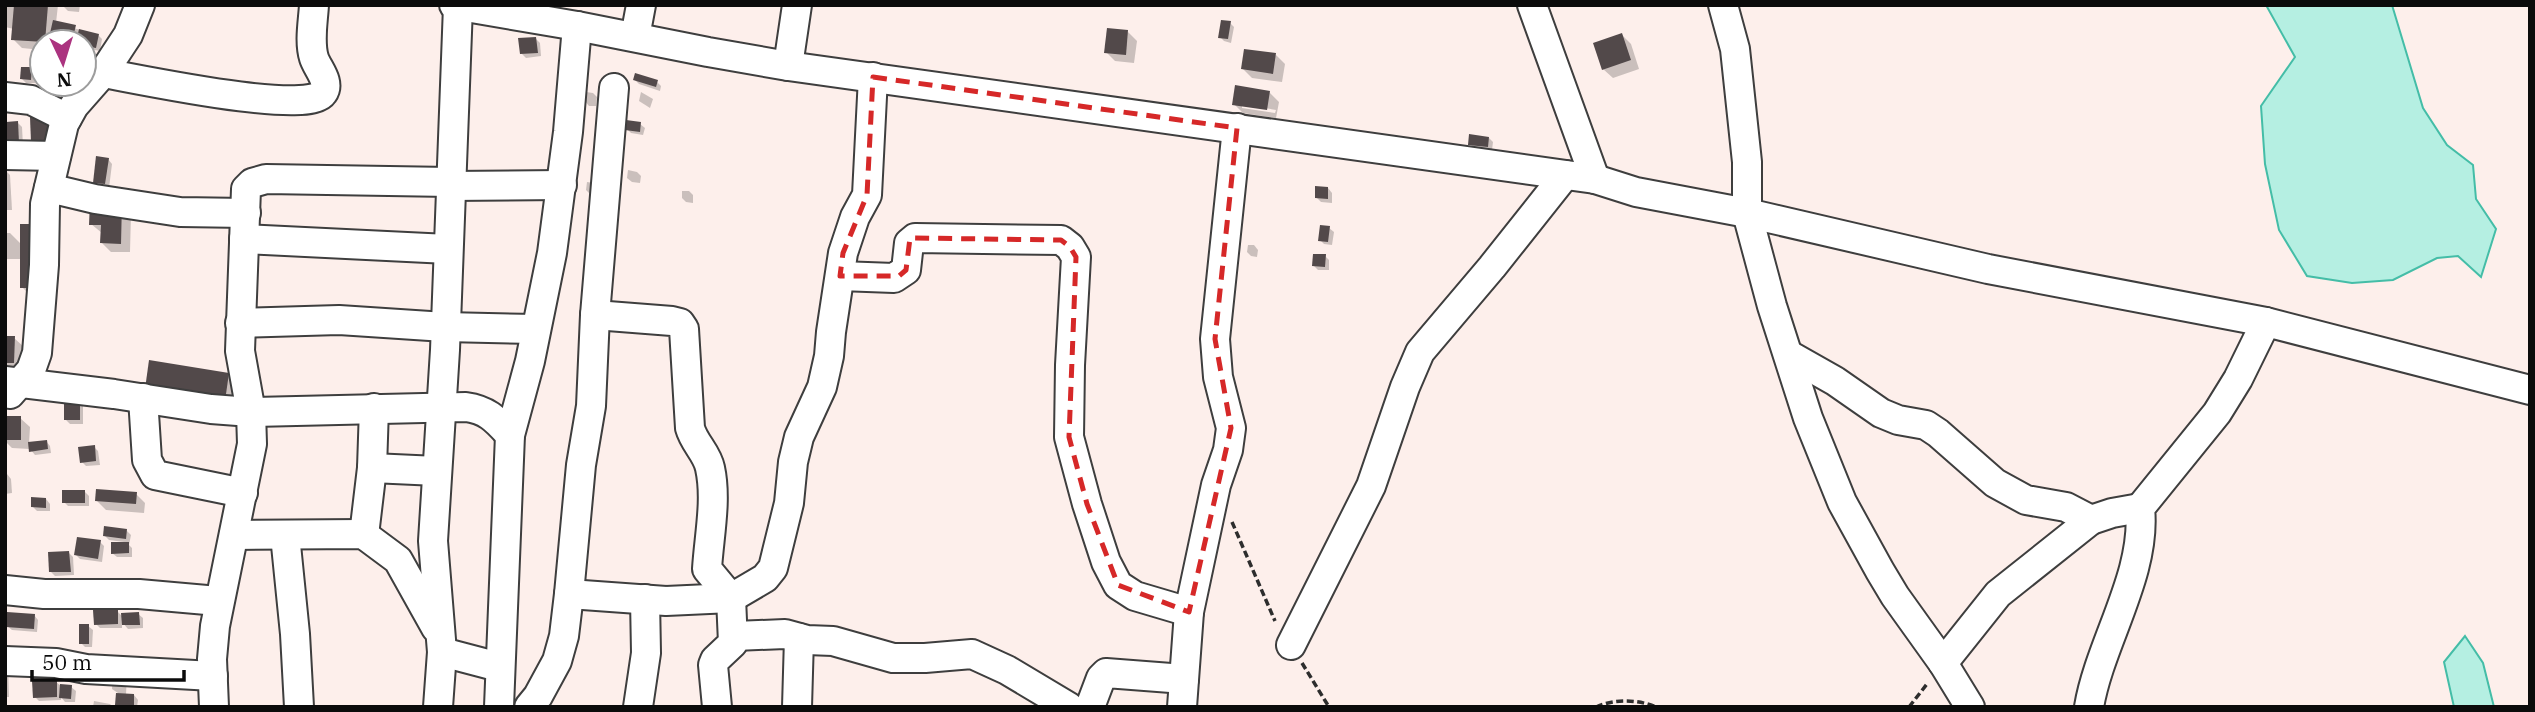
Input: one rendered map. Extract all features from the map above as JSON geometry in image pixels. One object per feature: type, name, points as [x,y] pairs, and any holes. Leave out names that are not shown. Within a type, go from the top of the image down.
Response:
[{"type":"street","points":[[11,387],[31,370],[37,353],[44,265],[44,221],[56,156],[67,118],[103,73],[133,26],[140,5]]},
{"type":"street","points":[[103,73],[235,97],[290,100],[318,97],[323,94],[325,87],[313,54],[314,5]]},
{"type":"street","points":[[635,37],[641,5]]},
{"type":"street","points":[[788,66],[797,5]]},
{"type":"street","points":[[1532,5],[1595,179]]},
{"type":"street","points":[[1723,5],[1735,49],[1747,162],[1747,213],[1772,306],[1808,418],[1842,502],[1895,596],[1943,663],[1969,707]]},
{"type":"street","points":[[438,707],[441,643],[433,541],[445,327],[456,6],[788,66],[1595,179],[1636,192],[1747,213],[1988,269],[2266,321],[2530,390]]},
{"type":"street","points":[[499,707],[510,435],[530,361],[552,253],[562,185],[578,26]]},
{"type":"street","points":[[569,594],[645,599],[731,598],[765,578],[773,568],[789,503],[793,462],[799,437],[822,387],[829,356],[843,253],[855,217],[867,195],[873,77]]},
{"type":"street","points":[[529,707],[557,662],[564,636],[581,465],[591,406],[595,315],[614,88]]},
{"type":"street","points":[[5,97],[31,100],[67,118]]},
{"type":"street","points":[[1182,707],[1189,612],[1216,485],[1230,439],[1231,428],[1218,377],[1215,339],[1237,128]]},
{"type":"street","points":[[5,155],[56,156]]},
{"type":"street","points":[[1291,645],[1371,486],[1420,352],[1565,175]]},
{"type":"street","points":[[214,707],[213,644],[218,601],[252,444],[251,412],[240,352],[246,189],[260,180],[562,185]]},
{"type":"street","points":[[49,188],[245,226],[448,249]]},
{"type":"street","points":[[840,276],[894,278],[906,270],[909,243],[915,238],[1060,240],[1070,247],[1076,257],[1069,437],[1106,562],[1118,585],[1135,596],[1189,612]]},
{"type":"street","points":[[595,315],[672,321],[680,323],[684,328],[689,422],[694,441],[708,460],[712,480],[707,569],[709,574],[724,586],[731,598],[734,636],[732,645],[713,665],[717,707]]},
{"type":"street","points":[[240,323],[339,320],[445,327],[536,329]]},
{"type":"street","points":[[1943,663],[1998,594],[2091,520],[2140,508],[2217,413],[2238,379],[2266,321]]},
{"type":"street","points":[[1789,355],[1835,381],[1881,413],[1898,420],[1926,425],[1995,483],[2015,494],[2026,500],[2066,507],[2091,520]]},
{"type":"street","points":[[11,387],[143,398],[211,409],[251,412],[466,407],[491,414],[510,435]]},
{"type":"street","points":[[143,398],[147,460],[155,475],[243,493]]},
{"type":"street","points":[[374,408],[371,539],[403,567],[441,643],[499,667]]},
{"type":"street","points":[[372,468],[437,471]]},
{"type":"street","points":[[2089,707],[2093,684],[2132,573],[2142,527],[2140,508]]},
{"type":"street","points":[[234,535],[348,533],[371,539],[433,541]]},
{"type":"street","points":[[285,535],[299,707]]},
{"type":"street","points":[[5,590],[44,594],[139,594],[218,601]]},
{"type":"street","points":[[638,707],[646,653],[645,599]]},
{"type":"street","points":[[734,636],[785,634],[833,641],[893,658],[972,654],[1007,670],[1069,707]]},
{"type":"street","points":[[797,707],[799,638]]},
{"type":"street","points":[[5,661],[56,663],[86,669],[213,676]]},
{"type":"street","points":[[1090,707],[1101,678],[1106,673],[1184,679]]},
{"type":"path","points":[[1232,522],[1274,619],[1329,707]]},
{"type":"path","points":[[1595,707],[1607,702],[1633,701],[1656,707]]},
{"type":"highlighted area","points":[[873,77],[1237,128],[1215,339],[1231,428],[1189,612],[1118,585],[1087,504],[1069,437],[1076,257],[1070,247],[1061,240],[910,238],[906,270],[899,276],[840,276],[843,253],[867,195]]},
{"type":"water","points":[[2266,5],[2392,5],[2423,108],[2447,145],[2473,165],[2476,199],[2496,229],[2481,277],[2458,256],[2437,258],[2393,280],[2352,283],[2307,276],[2279,230],[2265,164],[2261,106],[2295,57]]},
{"type":"water","points":[[2465,636],[2483,663],[2494,707],[2454,707],[2444,662]]},
{"type":"building","points":[[14,5],[48,5],[46,28],[28,28],[28,41],[11,40]]},
{"type":"building","points":[[53,20],[76,25],[75,28],[51,28]]},
{"type":"building","points":[[1221,20],[1231,21],[1228,39],[1218,38]]},
{"type":"building","points":[[1107,28],[1128,30],[1126,55],[1104,53]]},
{"type":"building","points":[[1622,33],[1631,60],[1602,70],[1593,43]]},
{"type":"building","points":[[536,37],[538,53],[520,54],[518,38]]},
{"type":"building","points":[[1244,49],[1276,53],[1273,74],[1241,69]]},
{"type":"building","points":[[21,67],[28,67],[28,80],[20,79]]},
{"type":"building","points":[[635,73],[658,80],[656,87],[633,80]]},
{"type":"building","points":[[1235,85],[1270,91],[1267,110],[1232,105]]},
{"type":"building","points":[[30,117],[55,117],[56,141],[31,142]]},
{"type":"building","points":[[626,120],[641,122],[640,132],[625,130]]},
{"type":"building","points":[[18,121],[19,143],[7,143],[6,122]]},
{"type":"building","points":[[1469,134],[1489,137],[1488,147],[1468,145]]},
{"type":"building","points":[[96,156],[109,158],[105,184],[93,183]]},
{"type":"building","points":[[1315,186],[1328,187],[1328,199],[1315,198]]},
{"type":"building","points":[[90,201],[122,202],[121,244],[100,243],[101,225],[89,225]]},
{"type":"building","points":[[20,224],[41,224],[41,235],[30,235],[31,276],[44,288],[20,288]]},
{"type":"building","points":[[1320,225],[1330,226],[1328,242],[1318,241]]},
{"type":"building","points":[[1313,254],[1326,254],[1325,267],[1312,266]]},
{"type":"building","points":[[5,336],[15,336],[14,363],[5,363]]},
{"type":"building","points":[[149,360],[229,373],[225,401],[145,389]]},
{"type":"building","points":[[64,399],[80,399],[80,420],[64,420]]},
{"type":"building","points":[[5,416],[21,416],[21,440],[5,440]]},
{"type":"building","points":[[47,440],[48,449],[29,452],[28,442]]},
{"type":"building","points":[[95,445],[96,461],[80,463],[78,447]]},
{"type":"building","points":[[96,489],[137,492],[136,504],[95,501]]},
{"type":"building","points":[[62,490],[85,490],[85,503],[62,503]]},
{"type":"building","points":[[31,497],[46,498],[46,508],[31,507]]},
{"type":"building","points":[[104,526],[127,529],[126,539],[103,536]]},
{"type":"building","points":[[77,537],[101,540],[98,559],[74,555]]},
{"type":"building","points":[[111,542],[129,542],[129,553],[111,554]]},
{"type":"building","points":[[69,551],[71,572],[49,572],[48,552]]},
{"type":"building","points":[[118,609],[118,624],[94,625],[93,610]]},
{"type":"building","points":[[7,612],[35,614],[34,629],[6,627]]},
{"type":"building","points":[[139,612],[140,625],[122,625],[121,613]]},
{"type":"building","points":[[79,624],[89,624],[89,644],[79,644]]},
{"type":"building","points":[[57,680],[57,697],[33,698],[32,681]]},
{"type":"building","points":[[60,684],[72,685],[71,699],[59,698]]},
{"type":"building","points":[[116,693],[134,694],[134,706],[115,705]]}]
